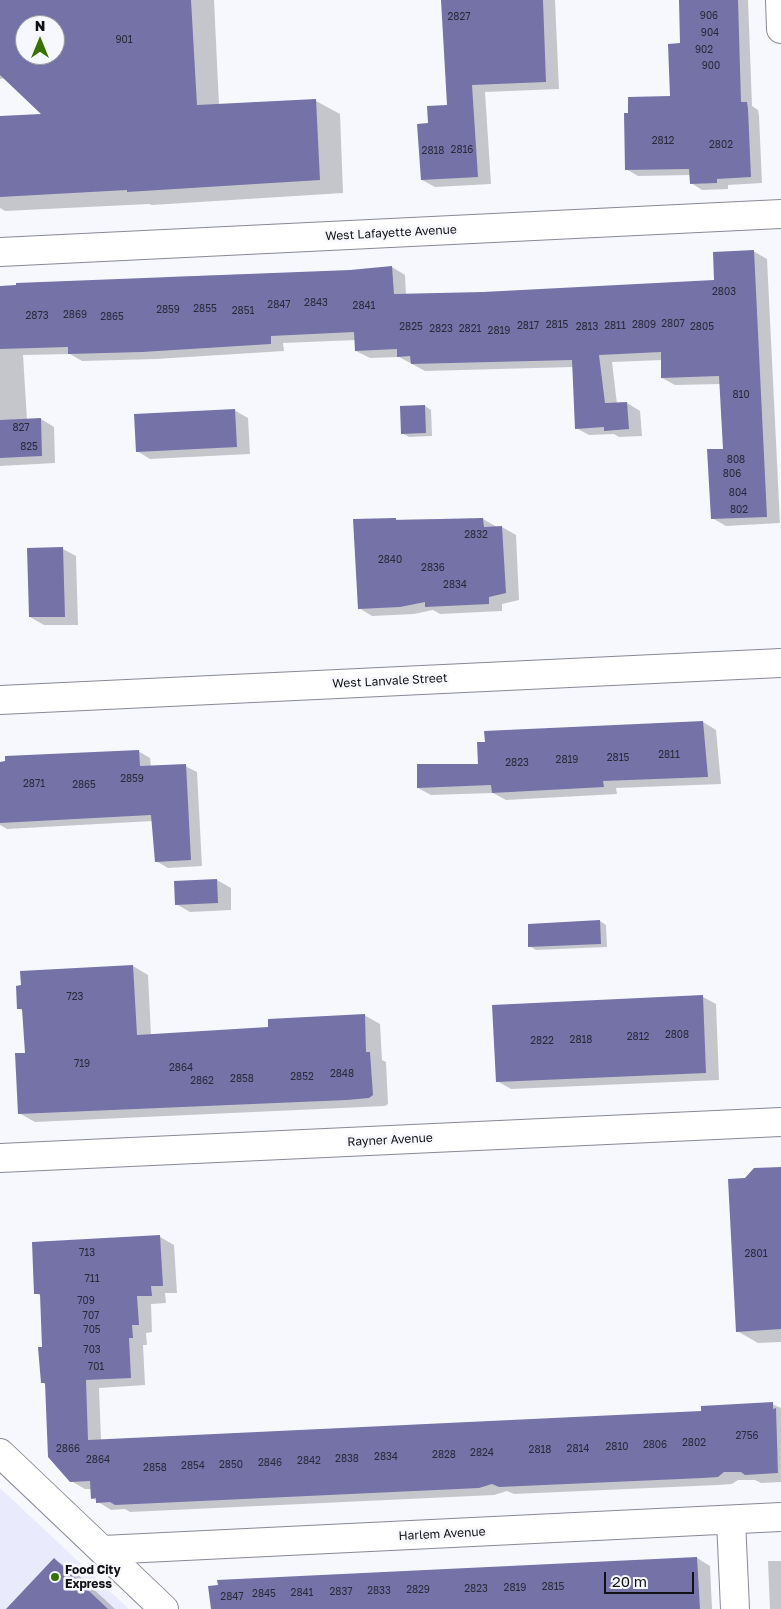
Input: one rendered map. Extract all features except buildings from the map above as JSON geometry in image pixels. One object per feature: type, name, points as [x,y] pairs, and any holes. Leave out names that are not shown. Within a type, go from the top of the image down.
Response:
[{"type":"street","points":[[780,0],[781,29]]},
{"type":"street","name":"West Lafayette Avenue","points":[[0,252],[781,214]]},
{"type":"street","name":"West Lanvale Street","points":[[0,700],[781,663]]},
{"type":"street","name":"Rayner Avenue","points":[[0,1158],[781,1122]]},
{"type":"street","points":[[0,1453],[164,1609]]},
{"type":"street","name":"Harlem Avenue","points":[[103,1550],[781,1517]]},
{"type":"street","points":[[731,1520],[735,1609]]},
{"type":"shaded area","points":[[0,1488],[129,1609],[0,1609]]},
{"type":"place","name":"Food City Express","points":[[55,1577]]}]
